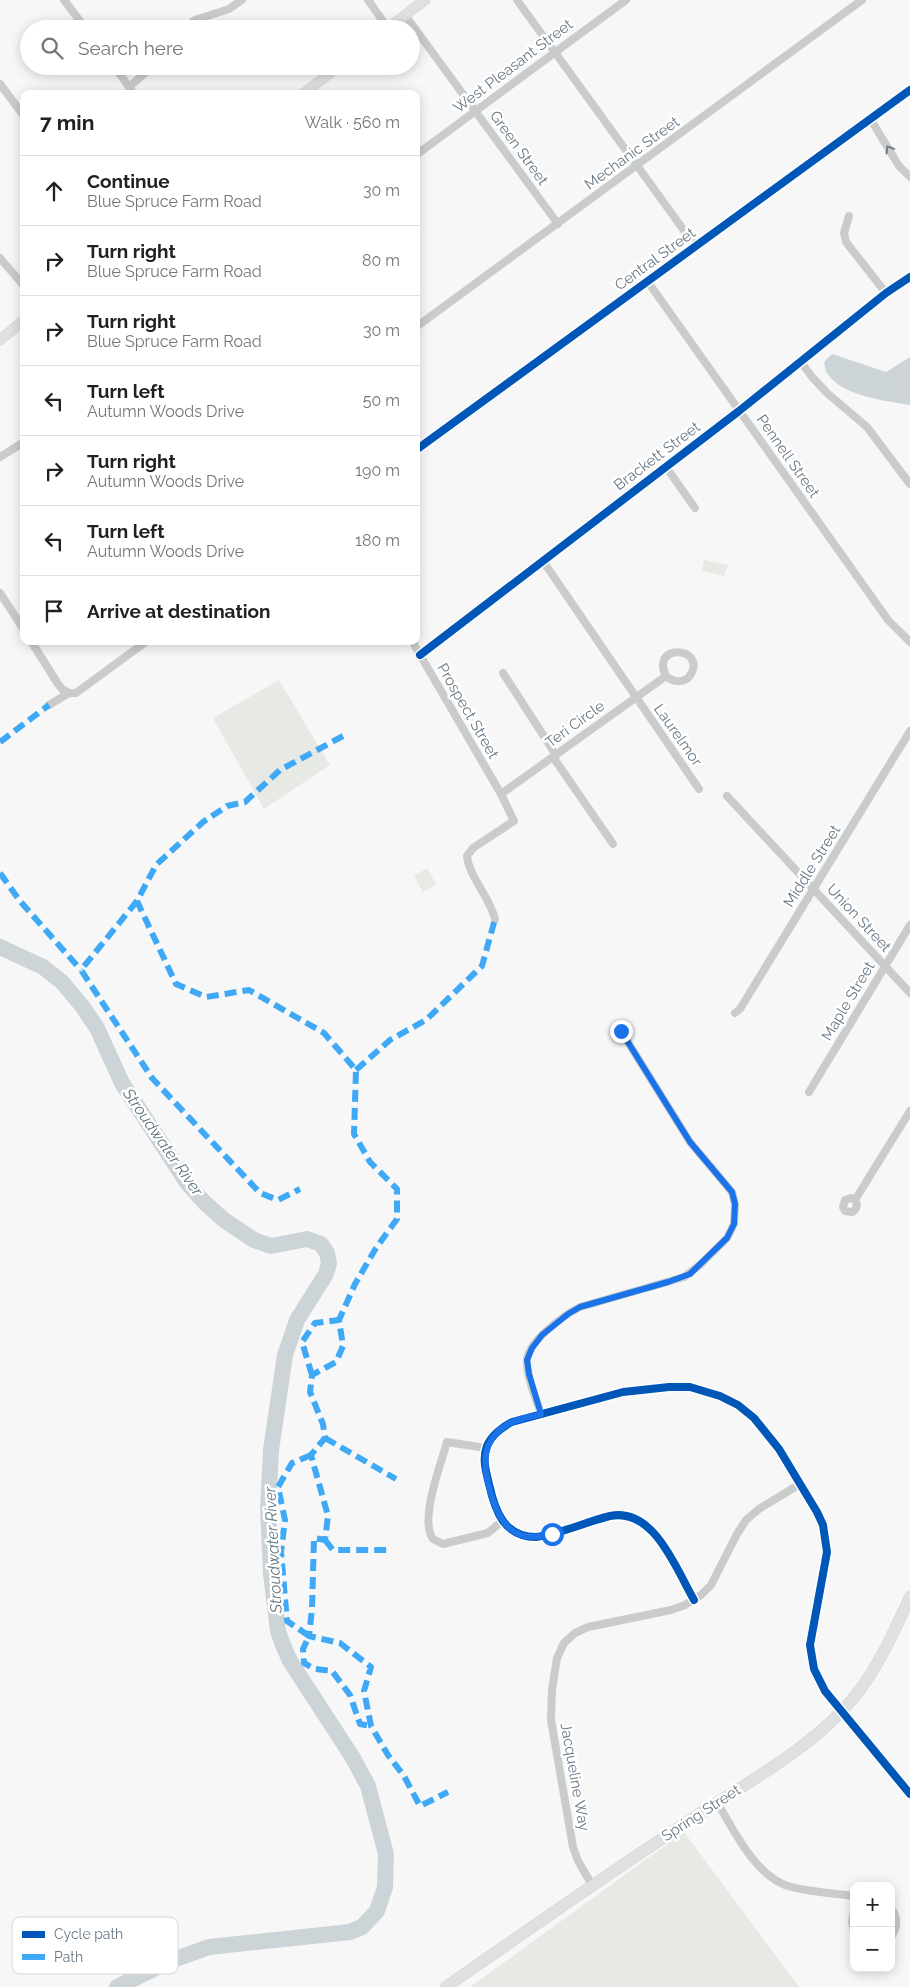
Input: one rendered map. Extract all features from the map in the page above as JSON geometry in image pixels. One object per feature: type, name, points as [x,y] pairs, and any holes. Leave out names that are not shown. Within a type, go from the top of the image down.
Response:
[{"type":"main road","points":[[398,20],[425,0]]},
{"type":"main road","points":[[308,90],[327,75]]},
{"type":"main road","points":[[0,340],[20,323]]},
{"type":"main road","name":"Spring Street","points":[[446,1987],[592,1885],[798,1750],[842,1712],[876,1668],[910,1596]]},
{"type":"street","points":[[64,0],[79,20]]},
{"type":"street","points":[[195,20],[229,9],[242,0]]},
{"type":"street","points":[[368,0],[382,20]]},
{"type":"street","points":[[517,0],[696,247]]},
{"type":"street","name":"West Pleasant Street","points":[[420,152],[626,0]]},
{"type":"street","name":"Mechanic Street","points":[[420,324],[862,0]]},
{"type":"street","name":"Green Street","points":[[405,15],[409,20]]},
{"type":"street","name":"Green Street","points":[[420,35],[558,224]]},
{"type":"street","points":[[120,75],[131,90]]},
{"type":"street","points":[[133,90],[146,75]]},
{"type":"street","points":[[0,84],[20,111]]},
{"type":"street","name":"Central Street","points":[[420,447],[910,90]]},
{"type":"street","points":[[871,120],[899,166],[910,177]]},
{"type":"street","points":[[849,216],[844,233],[846,242],[886,293]]},
{"type":"street","points":[[0,258],[20,281]]},
{"type":"street","name":"Brackett Street","points":[[420,655],[739,411],[886,293],[910,277]]},
{"type":"street","name":"Pennell Street","points":[[648,282],[888,620],[910,642]]},
{"type":"street","points":[[801,362],[827,393],[867,426],[910,484]]},
{"type":"street","points":[[0,457],[20,445]]},
{"type":"street","points":[[666,467],[695,508]]},
{"type":"street","name":"Laurelmor","points":[[543,561],[698,789]]},
{"type":"street","points":[[0,593],[20,624]]},
{"type":"street","points":[[34,645],[58,684],[69,693]]},
{"type":"street","points":[[49,706],[69,693],[76,692],[140,645]]},
{"type":"street","name":"Prospect Street","points":[[414,645],[501,794],[514,821],[473,848],[467,856],[468,864],[491,905],[495,919]]},
{"type":"street","points":[[679,651],[688,655],[693,664],[692,673],[688,678],[679,682],[666,676],[663,666],[664,661],[670,654],[679,651]]},
{"type":"street","points":[[503,674],[554,756],[613,844]]},
{"type":"street","name":"Teri Circle","points":[[501,794],[666,676]]},
{"type":"street","name":"Middle Street","points":[[735,1012],[740,1009],[910,731]]},
{"type":"street","name":"Union Street","points":[[727,796],[910,993]]},
{"type":"street","name":"Maple Street","points":[[809,1092],[910,925]]},
{"type":"street","points":[[541,1414],[529,1374],[527,1360],[532,1348],[542,1335],[580,1307],[690,1274],[727,1238],[734,1224],[735,1204],[732,1192],[690,1142],[621,1031]]},
{"type":"street","points":[[855,1200],[910,1111]]},
{"type":"street","points":[[694,1600],[660,1540],[650,1528],[638,1520],[625,1516],[610,1516],[536,1537],[513,1532],[502,1521],[494,1505],[486,1472],[486,1448],[494,1435],[505,1425],[623,1392],[675,1387],[705,1391],[729,1400],[754,1418],[773,1441],[823,1525],[827,1552],[810,1645],[811,1657],[819,1680],[842,1712],[910,1794]]},
{"type":"street","points":[[486,1448],[447,1442],[428,1511],[427,1526],[432,1539],[442,1544],[488,1533],[502,1521]]},
{"type":"street","name":"Jacqueline Way","points":[[592,1885],[578,1862],[572,1847],[552,1730],[552,1690],[557,1658],[564,1643],[582,1629],[671,1610],[685,1605],[706,1592],[737,1534],[750,1516],[800,1484]]},
{"type":"street","points":[[717,1802],[756,1862],[775,1880],[790,1886],[850,1895]]},
{"type":"street","points":[[895,1914],[897,1922],[895,1931]]},
{"type":"shaded area","points":[[832,354],[886,372],[910,357],[910,405],[865,396],[842,387],[826,371],[824,362]]},
{"type":"shaded area","points":[[704,560],[728,565],[724,576],[702,571]]},
{"type":"shaded area","points":[[279,680],[330,765],[264,809],[213,718]]},
{"type":"shaded area","points":[[427,868],[436,884],[423,892],[414,876]]},
{"type":"shaded area","points":[[684,1832],[799,1987],[470,1987]]},
{"type":"waterway","name":"Stroudwater River","points":[[0,947],[43,967],[62,982],[82,1006],[97,1028],[122,1083],[188,1184],[205,1203],[224,1220],[254,1240],[271,1246],[307,1239],[321,1244],[327,1253],[329,1263],[326,1274],[297,1320],[285,1355],[271,1450],[268,1508],[271,1574],[278,1631],[290,1661],[353,1758],[368,1786],[386,1854],[385,1887],[377,1911],[362,1927],[350,1932],[209,1947],[178,1958]]},
{"type":"waterway","name":"Stroudwater River","points":[[117,1987],[144,1974]]},
{"type":"marked path","points":[[0,742],[49,705]]},
{"type":"marked path","points":[[343,736],[280,770],[245,802],[227,806],[203,822],[156,865],[137,901],[176,984],[206,997],[249,990],[324,1033],[356,1070],[354,1134],[370,1162],[397,1189],[397,1219],[376,1248],[355,1284],[339,1320],[343,1346],[336,1362],[312,1375],[310,1392],[323,1424],[325,1438],[311,1455],[328,1516],[325,1540],[314,1538],[312,1609],[309,1636],[340,1643],[371,1667],[364,1691],[371,1726],[388,1755],[404,1776],[420,1806],[448,1792]]},
{"type":"marked path","points":[[0,873],[20,901],[81,970]]},
{"type":"marked path","points":[[137,901],[81,970],[152,1078],[260,1193],[278,1200],[300,1189]]},
{"type":"marked path","points":[[356,1070],[390,1040],[426,1020],[482,966],[495,919]]},
{"type":"marked path","points":[[312,1375],[302,1342],[315,1323],[339,1320]]},
{"type":"marked path","points":[[325,1438],[396,1479]]},
{"type":"marked path","points":[[311,1455],[292,1463],[278,1487],[285,1520],[281,1552],[287,1621],[309,1636],[303,1649],[304,1663],[315,1669],[332,1671],[350,1695],[360,1724],[371,1726]]},
{"type":"marked path","points":[[325,1540],[333,1550],[391,1550]]},
{"type":"cycle path","points":[[420,447],[910,90]]},
{"type":"cycle path","points":[[420,655],[739,411],[886,293],[910,277]]},
{"type":"cycle path","points":[[694,1600],[662,1543],[651,1530],[639,1521],[626,1516],[610,1516],[536,1537],[516,1533],[503,1521],[491,1494],[485,1460],[487,1446],[494,1435],[512,1422],[623,1392],[669,1387],[690,1387],[720,1396],[738,1405],[754,1418],[779,1449],[823,1525],[827,1552],[810,1645],[814,1669],[825,1691],[910,1794]]},
{"type":"route","points":[[552,1534],[530,1537],[513,1532],[497,1514],[486,1472],[485,1456],[487,1445],[494,1435],[505,1425],[541,1414],[529,1374],[528,1354],[537,1340],[568,1314],[580,1307],[690,1274],[727,1238],[734,1224],[735,1204],[732,1192],[690,1142],[621,1031]]}]
